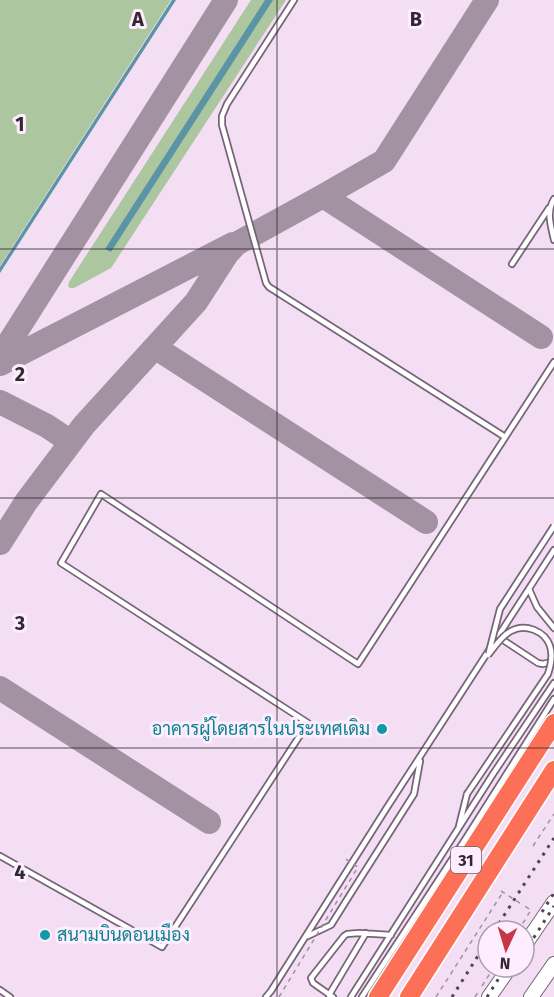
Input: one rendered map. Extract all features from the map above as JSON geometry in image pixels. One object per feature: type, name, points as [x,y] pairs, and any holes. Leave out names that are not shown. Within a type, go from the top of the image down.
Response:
[{"type":"highway","name":"31","points":[[374,991],[554,723]]},
{"type":"highway","name":"31","points":[[390,997],[554,743]]},
{"type":"highway","name":"31","points":[[409,997],[554,770]]},
{"type":"highway","name":"31","points":[[422,997],[554,793]]},
{"type":"main road","points":[[536,928],[554,902]]},
{"type":"main road","points":[[531,997],[554,964]]},
{"type":"main road","points":[[489,997],[502,979]]},
{"type":"lane","points":[[294,0],[227,104],[222,116],[222,125],[266,283],[505,437]]},
{"type":"lane","points":[[512,264],[554,200]]},
{"type":"lane","points":[[549,208],[554,240]]},
{"type":"lane","points":[[0,856],[162,946],[308,723],[61,562],[101,494],[358,664],[554,362]]},
{"type":"lane","points":[[488,655],[500,609],[554,526]]},
{"type":"lane","points":[[269,995],[554,550]]},
{"type":"lane","points":[[529,589],[537,607],[554,628]]},
{"type":"lane","points":[[305,937],[331,925],[414,794],[418,763],[488,655],[513,629],[527,627],[540,632],[548,640],[551,648],[551,663],[548,674],[467,794],[457,831]]},
{"type":"lane","points":[[498,636],[538,663],[554,661]]},
{"type":"lane","points":[[351,997],[554,682]]},
{"type":"lane","points":[[360,983],[362,997],[374,991],[466,838],[554,699]]},
{"type":"lane","points":[[366,933],[331,996],[313,983],[311,978],[344,936],[353,933],[366,933],[391,935]]},
{"type":"lane","points":[[367,972],[374,991]]},
{"type":"lane","points":[[0,990],[10,997]]},
{"type":"path","points":[[533,846],[554,814]]},
{"type":"path","points":[[279,997],[358,867],[346,859]]},
{"type":"path","points":[[485,919],[502,892],[531,910],[525,919]]},
{"type":"path","points":[[436,997],[476,933]]},
{"type":"path","points":[[475,997],[486,979]]},
{"type":"green space","points":[[0,0],[171,0],[0,266]]},
{"type":"green space","points":[[251,0],[286,0],[111,268],[70,288],[69,282]]},
{"type":"water","points":[[172,0],[176,0],[0,273],[0,267]]},
{"type":"water","points":[[265,0],[273,0],[111,252],[105,249]]},
{"type":"taxiway","points":[[0,357],[226,0]]},
{"type":"taxiway","points":[[0,543],[26,502],[84,425],[196,302],[236,244],[384,161],[487,0]]},
{"type":"taxiway","points":[[323,196],[541,337]]},
{"type":"taxiway","points":[[0,364],[233,244]]},
{"type":"taxiway","points":[[156,348],[426,522]]},
{"type":"taxiway","points":[[0,402],[47,426],[71,442]]},
{"type":"taxiway","points":[[0,688],[209,822]]},
{"type":"railway","points":[[502,919],[554,838]]},
{"type":"railway","points":[[542,912],[554,893]]},
{"type":"railway","points":[[536,934],[554,906]]},
{"type":"railway","points":[[452,997],[476,959]]},
{"type":"railway","points":[[487,997],[498,979]]},
{"type":"place","name":"อาคารผู้โดยสารในประเทศเดิม","points":[[382,729]]},
{"type":"place","name":"สนามบินดอนเมือง","points":[[45,935]]}]
